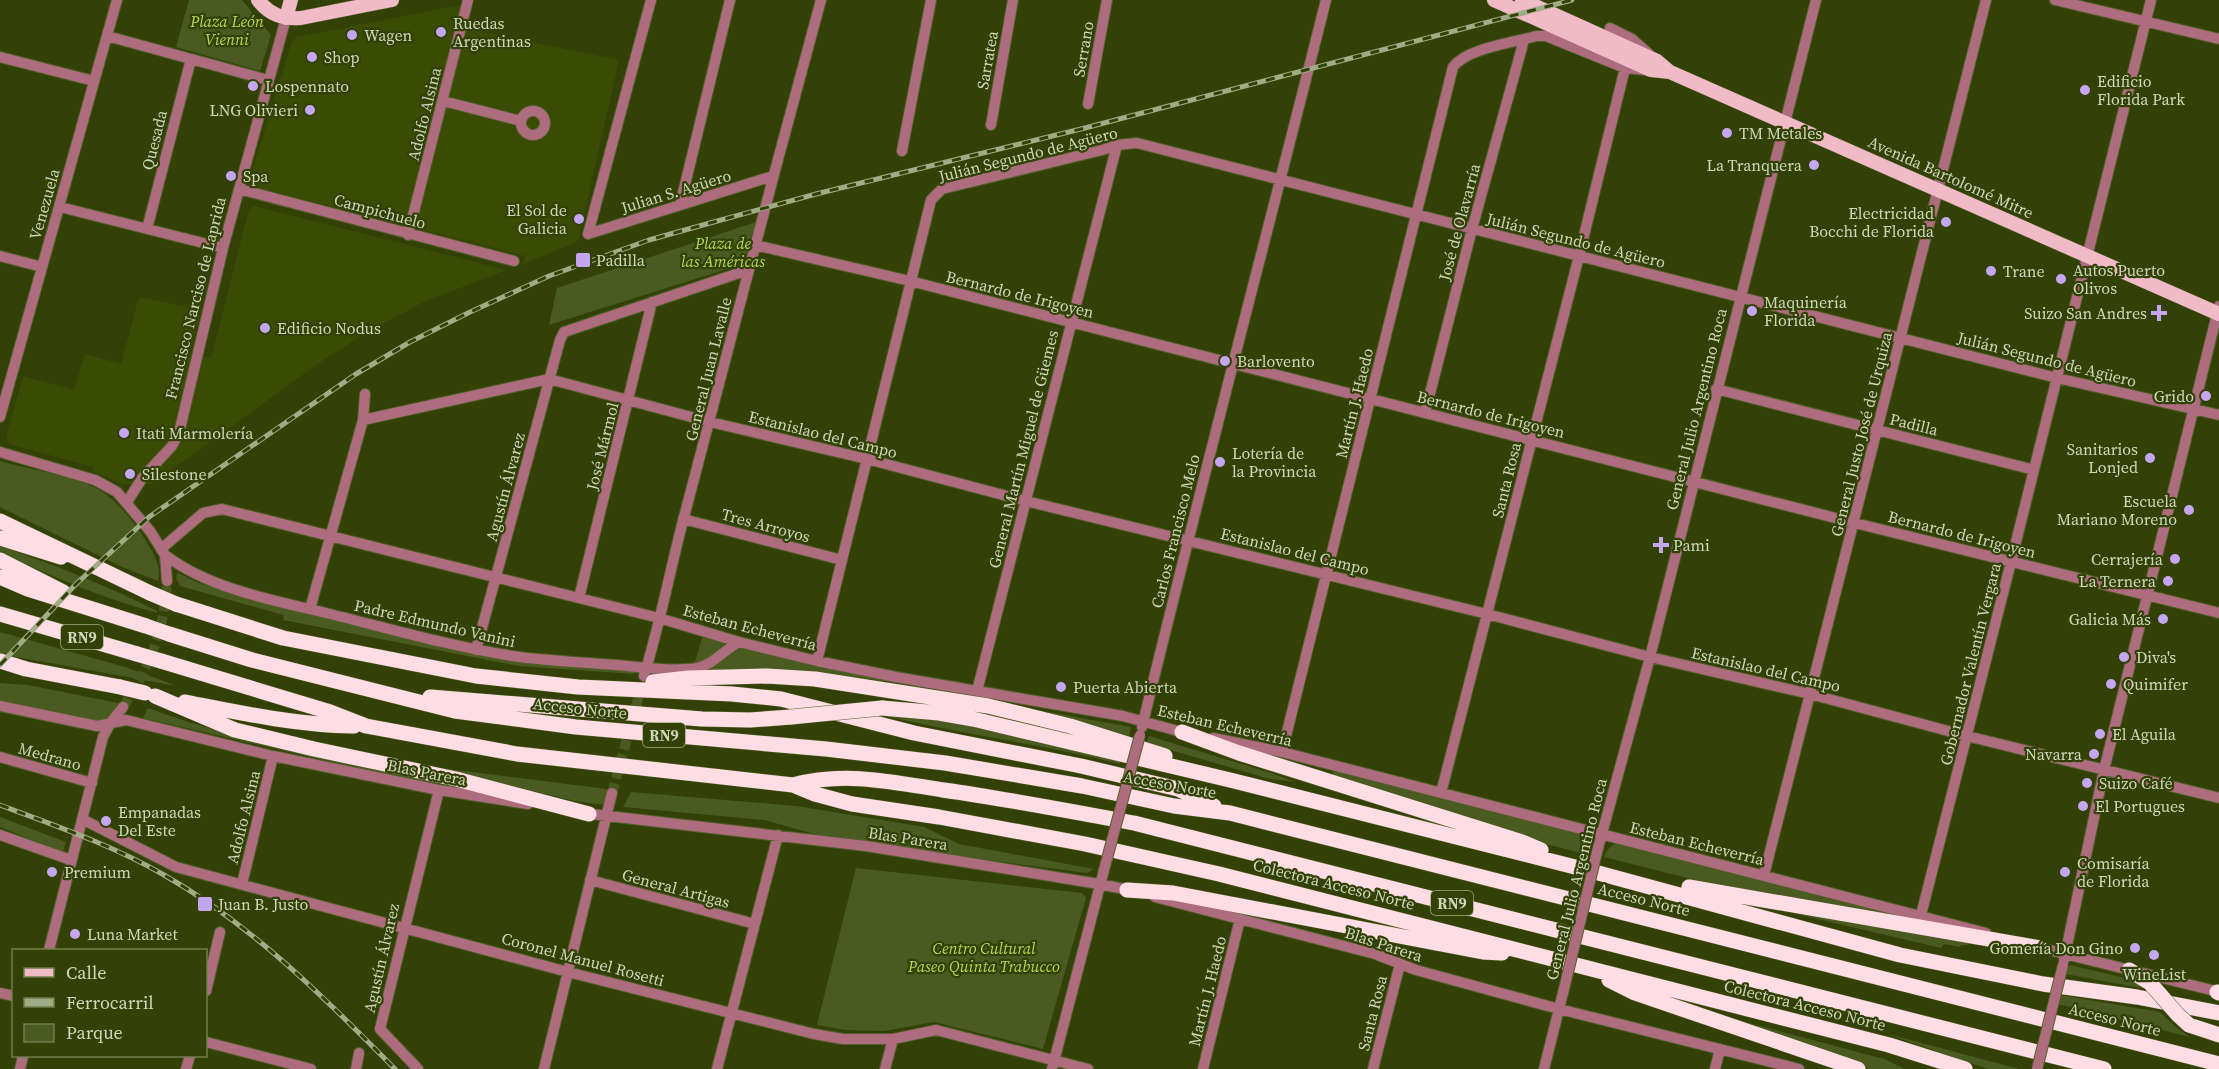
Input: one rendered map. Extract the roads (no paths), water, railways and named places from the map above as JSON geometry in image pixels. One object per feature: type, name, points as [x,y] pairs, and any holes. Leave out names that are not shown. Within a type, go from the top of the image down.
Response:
[{"type":"highway","points":[[0,521],[176,604],[284,638],[439,670],[530,683],[732,694],[781,699],[914,734],[1081,766],[1178,789],[1230,813]]},
{"type":"highway","points":[[0,538],[40,552],[90,565]]},
{"type":"highway","points":[[0,560],[103,612]]},
{"type":"highway","points":[[0,577],[28,589],[103,612]]},
{"type":"highway","points":[[0,608],[26,620]]},
{"type":"highway","name":"Acceso Norte","points":[[103,612],[252,660],[455,711],[519,720],[826,748],[945,763],[1082,786],[1174,806],[1230,813],[2219,1064]]},
{"type":"highway","points":[[0,614],[26,620]]},
{"type":"highway","name":"RN9","points":[[26,620],[330,712],[366,726],[517,754],[793,785],[814,779],[858,777],[1046,806],[1134,823],[2104,1069]]},
{"type":"highway","points":[[0,661],[26,669],[251,716],[315,725],[366,726]]},
{"type":"highway","points":[[0,668],[26,669]]},
{"type":"highway","points":[[613,687],[688,678],[767,676],[815,679],[988,706],[1058,723],[1164,755],[1230,780]]},
{"type":"highway","points":[[386,693],[679,718],[732,720],[882,708],[939,713],[1230,780],[1607,875],[1900,954],[2043,984],[2127,995],[2219,1013]]},
{"type":"highway","points":[[150,694],[235,730],[314,750],[456,779],[589,814]]},
{"type":"highway","points":[[1182,732],[1239,753],[1522,843],[1591,871]]},
{"type":"highway","name":"Colectora Acceso Norte","points":[[793,785],[815,794],[852,804],[939,817],[1085,844],[1219,873],[1889,1045],[1965,1069]]},
{"type":"highway","points":[[1607,875],[1645,879],[1863,919],[2040,948]]},
{"type":"highway","points":[[1127,890],[1173,892],[1483,952],[1546,957]]},
{"type":"highway","points":[[1580,965],[1635,993],[1858,1069]]},
{"type":"highway","points":[[2129,970],[2150,983],[2189,1025],[2219,1035]]},
{"type":"main road","points":[[258,0],[270,13],[286,18],[301,18],[392,0]]},
{"type":"main road","name":"Francisco Narciso de Laprida","points":[[286,18],[291,0]]},
{"type":"main road","name":"Avenida Bartolomé Mitre","points":[[1494,0],[1670,72],[2218,311]]},
{"type":"main road","name":"Avenida Bartolomé Mitre","points":[[1522,0],[1654,66]]},
{"type":"street","name":"Venezuela","points":[[0,417],[117,0]]},
{"type":"street","name":"Adolfo Alsina","points":[[408,235],[468,0]]},
{"type":"street","name":"Julian S. Agüero","points":[[651,0],[588,234],[773,176]]},
{"type":"street","points":[[680,205],[730,0]]},
{"type":"street","name":"General Juan Lavalle","points":[[645,671],[748,270],[821,0]]},
{"type":"street","points":[[902,151],[931,0]]},
{"type":"street","name":"Sarratea","points":[[991,125],[1013,0]]},
{"type":"street","name":"Serrano","points":[[1088,104],[1107,0]]},
{"type":"street","name":"Carlos Francisco Melo","points":[[1053,1065],[1140,735],[1232,364],[1326,0]]},
{"type":"street","name":"General Julio Argentino Roca","points":[[1545,1069],[1601,834],[1650,657],[1816,0]]},
{"type":"street","name":"General Justo José de Urquiza","points":[[1764,875],[1986,0]]},
{"type":"street","points":[[2055,0],[2219,39]]},
{"type":"street","name":"Gobernador Valentín Vergara","points":[[1921,915],[2151,0]]},
{"type":"street","name":"Francisco Narciso de Laprida","points":[[127,502],[143,477],[172,446],[179,433],[223,248],[286,18]]},
{"type":"street","points":[[1610,28],[1632,39],[1654,66]]},
{"type":"street","points":[[107,36],[268,80]]},
{"type":"street","points":[[1524,40],[1546,36],[1625,68],[1654,66]]},
{"type":"street","name":"Martín J. Haedo","points":[[1282,752],[1450,75],[1457,61],[1469,54],[1524,40]]},
{"type":"street","name":"José de Olavarría","points":[[1425,413],[1524,40]]},
{"type":"street","points":[[0,57],[94,81]]},
{"type":"street","name":"Quesada","points":[[147,229],[191,59]]},
{"type":"street","name":"Santa Rosa","points":[[1441,793],[1625,68]]},
{"type":"street","points":[[443,101],[521,121]]},
{"type":"street","name":"Julián Segundo de Agüero","points":[[910,281],[931,200],[942,189],[1117,145],[1137,143],[2057,378],[2219,415]]},
{"type":"street","name":"General Martín Miguel de Güemes","points":[[977,691],[1117,145]]},
{"type":"street","name":"Campichuelo","points":[[239,189],[514,261]]},
{"type":"street","points":[[60,207],[223,248]]},
{"type":"street","name":"Bernardo de Irigoyen","points":[[755,245],[910,281],[1855,523],[2219,613]]},
{"type":"street","points":[[0,256],[42,267]]},
{"type":"street","points":[[652,302],[748,270]]},
{"type":"street","points":[[817,661],[910,281]]},
{"type":"street","name":"Agustín Álvarez","points":[[476,650],[549,379],[564,332],[652,302]]},
{"type":"street","name":"José Mármol","points":[[579,598],[652,302]]},
{"type":"street","points":[[2037,1069],[2064,960],[2104,770],[2218,311]]},
{"type":"street","name":"Estanislao del Campo","points":[[363,420],[549,379],[710,422],[867,459],[1026,501],[1487,614],[1650,657],[1810,694],[1967,736],[2219,798]]},
{"type":"street","name":"Padilla","points":[[1716,389],[2034,470]]},
{"type":"street","points":[[310,609],[363,420],[365,394]]},
{"type":"street","points":[[0,452],[106,484],[117,492],[127,502],[163,552],[167,581]]},
{"type":"street","name":"Esteban Echeverría","points":[[163,552],[193,520],[203,513],[213,510],[232,512],[659,618],[739,642],[817,661],[1143,722],[1282,752],[1921,915],[2040,948],[2064,960],[2129,970],[2218,990]]},
{"type":"street","name":"Tres Arroyos","points":[[683,519],[842,560]]},
{"type":"street","name":"Padre Edmundo Vanini","points":[[163,552],[183,568],[218,583],[310,609],[476,650],[514,656],[645,671],[701,667],[739,642]]},
{"type":"street","name":"Blas Parera","points":[[0,706],[97,726],[126,720],[273,756],[439,790],[589,814],[866,846],[1099,884],[1375,954],[1416,970],[1559,1009],[1799,1069]]},
{"type":"street","points":[[49,949],[104,737],[111,722],[123,707]]},
{"type":"street","name":"Adolfo Alsina","points":[[242,884],[273,756]]},
{"type":"street","name":"Medrano","points":[[0,757],[92,783]]},
{"type":"street","name":"Agustín Álvarez","points":[[418,1069],[380,1029],[403,927],[439,790]]},
{"type":"street","points":[[544,1069],[612,793]]},
{"type":"street","name":"Coronel Manuel Rosetti","points":[[82,819],[176,867],[568,972],[814,1034],[843,1039],[893,1039],[936,1030],[1053,1065],[1088,1069]]},
{"type":"street","points":[[0,835],[71,860]]},
{"type":"street","points":[[717,1069],[778,835]]},
{"type":"street","name":"General Artigas","points":[[590,880],[755,924]]},
{"type":"street","name":"Martín J. Haedo","points":[[1203,1069],[1240,919]]},
{"type":"street","points":[[207,987],[220,932]]},
{"type":"street","name":"Santa Rosa","points":[[1373,1069],[1400,964]]},
{"type":"street","points":[[885,1069],[893,1039]]},
{"type":"street","points":[[207,1042],[311,1069]]},
{"type":"street","points":[[1715,1069],[1720,1049]]},
{"type":"street","points":[[356,1069],[359,1053]]},
{"type":"tunnel","points":[[123,707],[141,677],[154,647],[163,616],[167,581]]},
{"type":"tunnel","points":[[612,793],[642,684]]},
{"type":"railway","points":[[0,665],[76,584],[149,517],[356,374],[410,342],[549,276],[649,240],[816,194],[1085,128],[1572,0]]},
{"type":"railway","points":[[0,805],[124,854],[196,895],[227,916],[286,964],[395,1069]]},
{"type":"place","name":"Ruedas Argentinas","points":[[441,32]]},
{"type":"place","name":"Wagen","points":[[352,35]]},
{"type":"place","name":"Shop","points":[[312,57]]},
{"type":"place","name":"Lospennato","points":[[253,86]]},
{"type":"place","name":"Edificio Florida Park","points":[[2085,90]]},
{"type":"place","name":"LNG Olivieri","points":[[310,110]]},
{"type":"place","name":"TM Metales","points":[[1727,133]]},
{"type":"place","name":"La Tranquera","points":[[1814,165]]},
{"type":"place","name":"Spa","points":[[231,176]]},
{"type":"place","name":"El Sol de Galicia","points":[[579,219]]},
{"type":"place","name":"Electricidad Bocchi de Florida","points":[[1946,222]]},
{"type":"place","name":"Padilla","points":[[583,260]]},
{"type":"place","name":"Trane","points":[[1991,271]]},
{"type":"place","name":"Autos Puerto Olivos","points":[[2061,279]]},
{"type":"place","name":"Maquinería Florida","points":[[1752,311]]},
{"type":"place","name":"Suizo San Andres","points":[[2159,313]]},
{"type":"place","name":"Edificio Nodus","points":[[265,328]]},
{"type":"place","name":"Barlovento","points":[[1225,361]]},
{"type":"place","name":"Grido","points":[[2206,396]]},
{"type":"place","name":"Itati Marmolería","points":[[124,433]]},
{"type":"place","name":"Sanitarios Lonjed","points":[[2150,458]]},
{"type":"place","name":"Lotería de la Provincia","points":[[1220,462]]},
{"type":"place","name":"Silestone","points":[[130,474]]},
{"type":"place","name":"Escuela Mariano Moreno","points":[[2189,510]]},
{"type":"place","name":"Pami","points":[[1661,545]]},
{"type":"place","name":"Cerrajería","points":[[2175,559]]},
{"type":"place","name":"La Ternera","points":[[2168,581]]},
{"type":"place","name":"Galicia Más","points":[[2163,619]]},
{"type":"place","name":"Diva's","points":[[2124,657]]},
{"type":"place","name":"Quimifer","points":[[2111,684]]},
{"type":"place","name":"Puerta Abierta","points":[[1061,687]]},
{"type":"place","name":"El Aguila","points":[[2100,734]]},
{"type":"place","name":"Navarra","points":[[2094,754]]},
{"type":"place","name":"Suizo Café","points":[[2087,783]]},
{"type":"place","name":"El Portugues","points":[[2083,806]]},
{"type":"place","name":"Empanadas Del Este","points":[[106,821]]},
{"type":"place","name":"Premium","points":[[52,872]]},
{"type":"place","name":"Comisaría de Florida","points":[[2065,872]]},
{"type":"place","name":"Juan B. Justo","points":[[205,904]]},
{"type":"place","name":"Luna Market","points":[[75,934]]},
{"type":"place","name":"Gomería Don Gino","points":[[2135,948]]},
{"type":"place","name":"WineList","points":[[2154,955]]},
{"type":"park label","name":"Plaza León Vienni","points":[[227,30]]},
{"type":"park label","name":"Plaza de las Américas","points":[[723,252]]},
{"type":"park label","name":"Centro Cultural Paseo Quinta Trabucco","points":[[984,957]]}]
